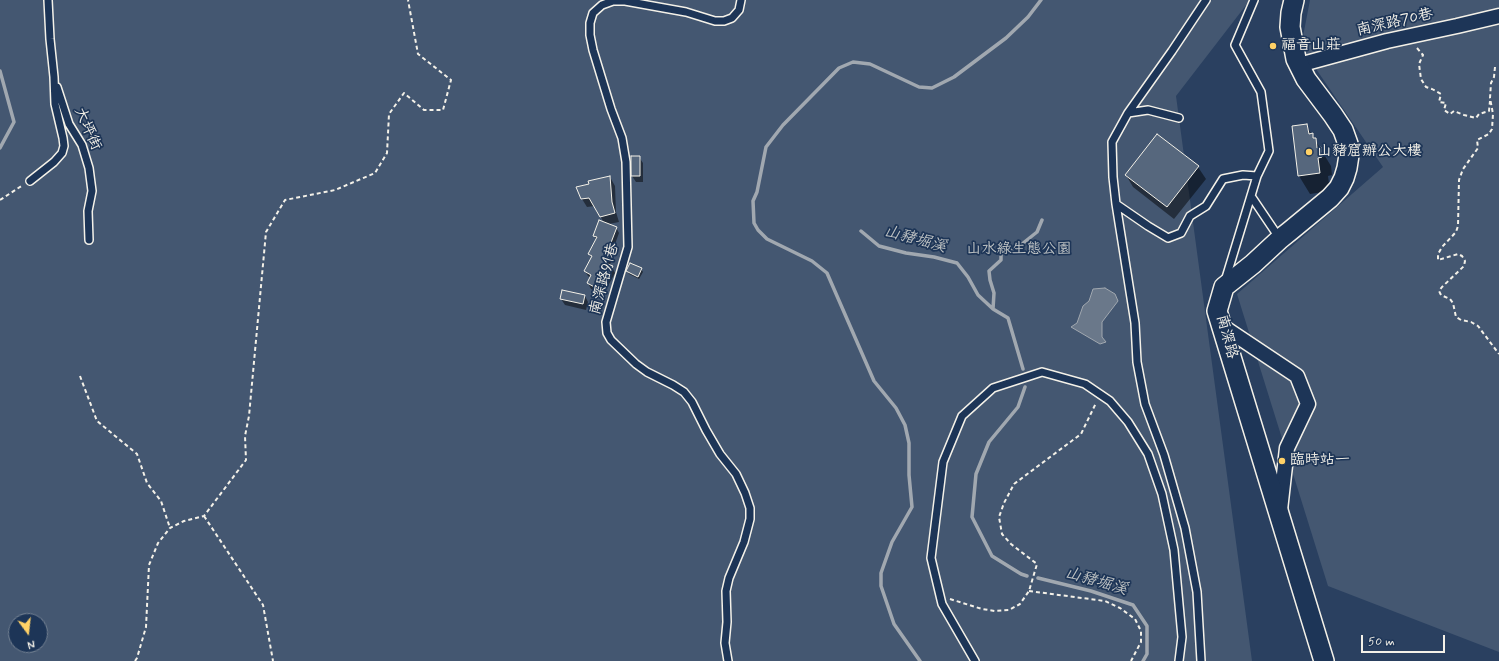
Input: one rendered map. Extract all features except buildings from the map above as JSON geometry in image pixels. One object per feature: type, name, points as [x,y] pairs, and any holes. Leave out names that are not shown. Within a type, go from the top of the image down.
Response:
[{"type":"main road","points":[[1224,287],[1330,198],[1344,178],[1349,155],[1348,144],[1343,130],[1306,79],[1299,65],[1290,27],[1294,0]]},
{"type":"main road","name":"南深路","points":[[1224,287],[1217,311],[1324,661]]},
{"type":"street","name":"南深路70巷","points":[[1299,65],[1387,41],[1499,16]]},
{"type":"street","points":[[1222,326],[1297,376],[1308,404],[1287,448],[1280,516]]},
{"type":"lane","name":"大坪街","points":[[30,181],[54,162],[62,152],[64,146],[54,104],[54,77],[48,0]]},
{"type":"lane","name":"南深路91巷","points":[[728,661],[725,643],[727,622],[726,591],[729,578],[744,542],[750,519],[750,508],[736,474],[720,454],[692,402],[684,392],[647,372],[636,364],[611,340],[607,333],[606,322],[628,247],[626,162],[622,138],[611,109],[593,50],[590,35],[590,23],[593,13],[602,5],[613,1],[625,1],[686,12],[715,21],[724,21],[732,18],[739,10],[741,0]]},
{"type":"lane","points":[[1201,661],[1197,592],[1185,528],[1164,455],[1145,404],[1137,362],[1136,323],[1116,204],[1113,177],[1112,142],[1128,113],[1206,0]]},
{"type":"lane","points":[[1224,287],[1236,240],[1257,176],[1270,151],[1261,92],[1235,45],[1254,0]]},
{"type":"lane","name":"大坪街","points":[[54,77],[63,108],[82,145],[88,168],[92,191],[88,211],[89,240]]},
{"type":"lane","points":[[1128,113],[1148,110],[1179,118]]},
{"type":"lane","points":[[1116,204],[1168,238],[1181,233],[1190,216],[1206,206],[1223,179],[1243,175],[1257,176]]},
{"type":"lane","points":[[1251,196],[1280,239]]},
{"type":"lane","points":[[975,661],[942,604],[931,558],[943,462],[962,416],[992,388],[1042,372],[1085,384],[1110,401],[1128,422],[1148,454],[1162,494],[1174,550],[1182,637],[1179,661]]},
{"type":"path","points":[[135,661],[146,627],[149,565],[158,543],[170,528],[184,521],[204,516],[246,460],[245,436],[249,416],[266,232],[285,200],[335,190],[375,173],[387,153],[389,114],[404,93],[424,110],[443,110],[452,80],[418,54],[408,0]]},
{"type":"path","points":[[1413,35],[1415,45],[1423,56],[1419,64],[1421,79],[1426,87],[1432,88],[1441,94],[1440,102],[1446,103],[1444,110],[1450,114],[1454,111],[1476,118],[1479,114],[1489,111],[1494,67]]},
{"type":"path","points":[[1490,98],[1493,114],[1492,129],[1489,134],[1477,140],[1478,148],[1463,170],[1459,180],[1458,226],[1456,232],[1442,247],[1438,254],[1438,260],[1458,254],[1462,256],[1465,261],[1464,266],[1442,287],[1440,291],[1441,295],[1450,299],[1453,303],[1456,317],[1460,320],[1471,322],[1478,326],[1499,354]]},
{"type":"path","points":[[0,200],[30,181]]},
{"type":"path","points":[[80,376],[97,421],[136,454],[147,483],[161,501],[170,528]]},
{"type":"path","points":[[940,596],[982,609],[995,611],[1009,610],[1020,604],[1029,591],[1037,564],[1011,544],[1002,534],[999,518],[1014,484],[1081,434],[1100,394]]},
{"type":"path","points":[[204,516],[263,606],[273,661]]},
{"type":"path","points":[[1029,591],[1105,602],[1120,608],[1135,619],[1141,630],[1141,642],[1131,661]]},
{"type":"green space","name":"山水綠生態公園","points":[[0,0],[1250,0],[1176,96],[1252,661],[0,661]]},
{"type":"green space","points":[[1310,0],[1499,0],[1499,652],[1328,586],[1237,294],[1383,167],[1301,47]]},
{"type":"shaded area","points":[[1105,288],[1115,294],[1118,301],[1102,322],[1102,337],[1106,342],[1100,344],[1071,327],[1077,323],[1083,306],[1089,301],[1093,289]]},
{"type":"waterway","points":[[920,661],[894,624],[881,586],[881,573],[892,542],[912,507],[909,475],[909,443],[905,425],[896,408],[874,381],[827,273],[812,261],[767,239],[758,230],[754,223],[753,201],[757,192],[766,147],[783,125],[839,68],[853,62],[870,64],[919,87],[932,88],[954,77],[1006,38],[1028,17],[1041,0]]},
{"type":"waterway","points":[[0,71],[14,122],[0,148]]},
{"type":"waterway","points":[[993,309],[994,293],[989,271],[1001,260],[1001,250],[1017,248],[1037,232],[1042,220]]},
{"type":"waterway","name":"山豬堀溪","points":[[861,231],[879,246],[957,263],[968,277],[978,295],[993,309],[1008,318],[1023,369]]},
{"type":"waterway","name":"山豬堀溪","points":[[1025,387],[1018,407],[989,442],[976,474],[972,517],[992,556],[1021,574],[1027,576]]},
{"type":"waterway","name":"山豬堀溪","points":[[1038,578],[1091,591],[1133,605],[1147,626],[1147,654],[1143,661]]},
{"type":"place","name":"福音山莊","points":[[1273,46]]},
{"type":"place","name":"山豬窟辦公大樓","points":[[1309,152]]},
{"type":"place","name":"臨時站一","points":[[1282,461]]}]
